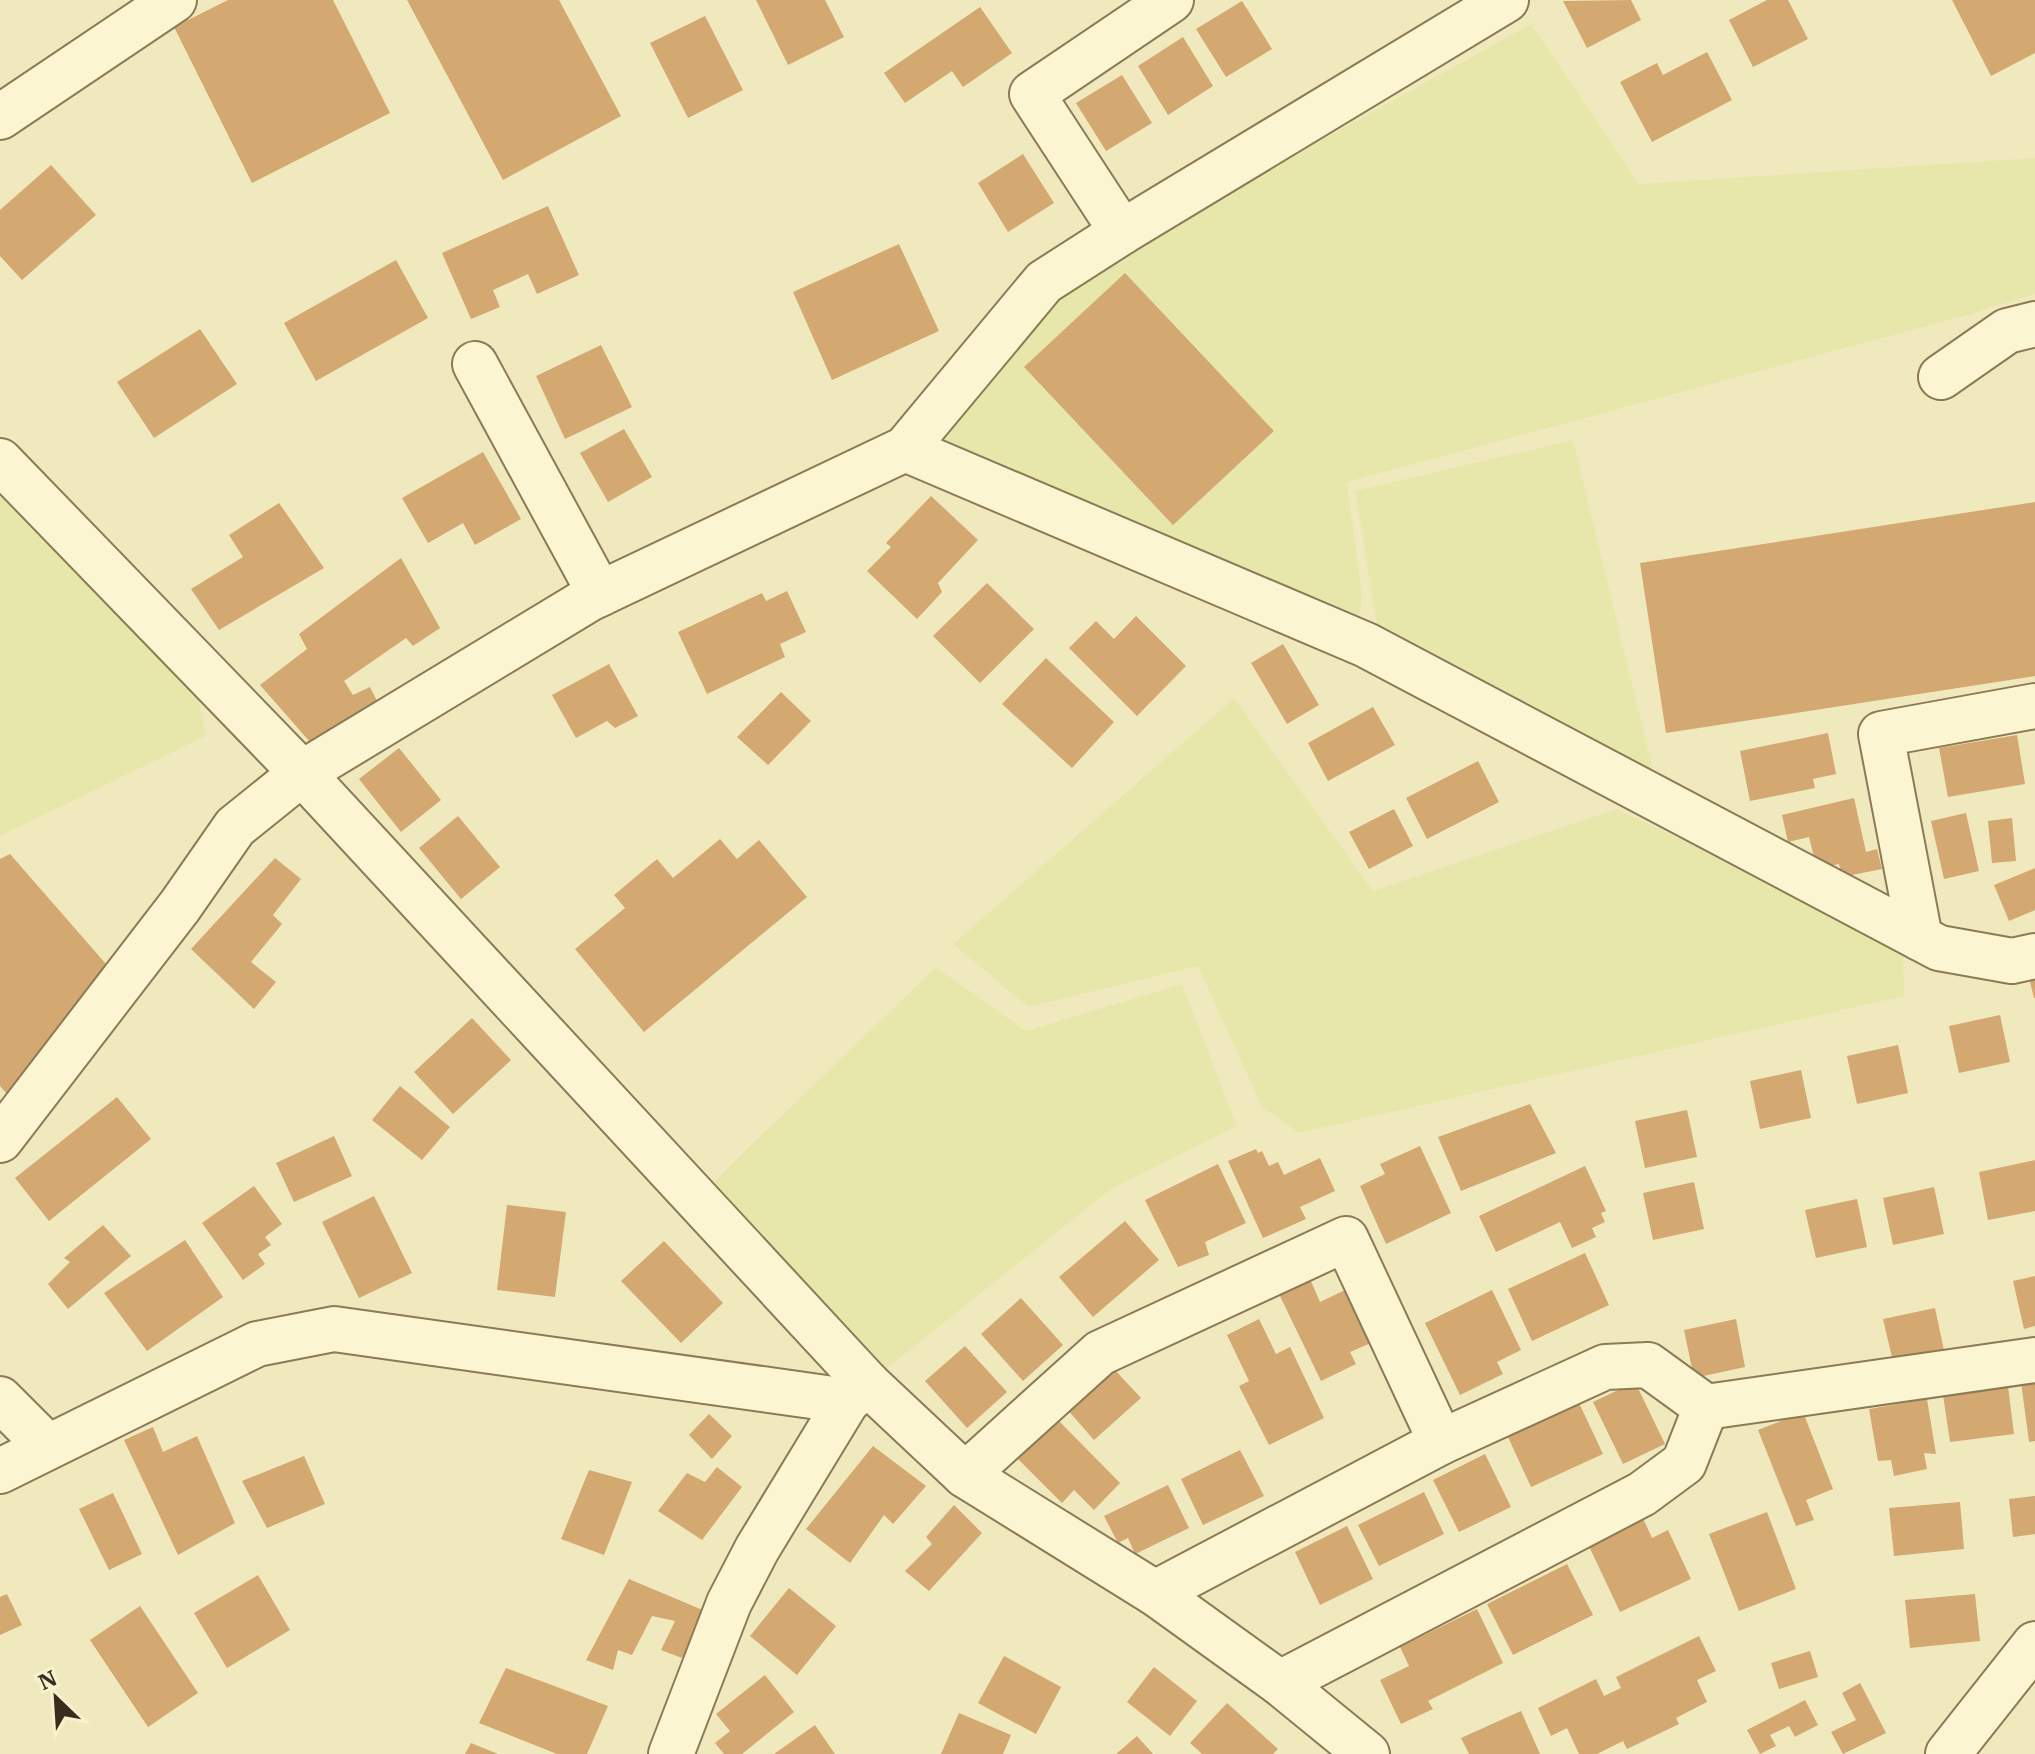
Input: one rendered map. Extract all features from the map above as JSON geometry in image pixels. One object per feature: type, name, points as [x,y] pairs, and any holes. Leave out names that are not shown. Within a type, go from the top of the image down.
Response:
[{"type":"street","points":[[0,117],[174,0]]},
{"type":"street","points":[[1122,232],[1032,94],[1171,0]]},
{"type":"street","points":[[0,1140],[180,906],[235,827],[302,773],[600,594],[905,449],[1044,282],[1506,0]]},
{"type":"street","points":[[1941,377],[2007,331],[2035,324]]},
{"type":"street","points":[[475,364],[600,594]]},
{"type":"street","points":[[905,449],[1366,645],[1939,948],[2012,961],[2035,956]]},
{"type":"street","points":[[0,461],[302,773],[857,1393],[965,1475],[1155,1593],[1280,1683],[1367,1754]]},
{"type":"street","points":[[1920,938],[1881,734],[2035,706]]},
{"type":"street","points":[[965,1475],[1100,1353],[1346,1239],[1441,1442]]},
{"type":"street","points":[[0,1471],[257,1344],[334,1329],[857,1393]]},
{"type":"street","points":[[1155,1593],[1441,1442],[1605,1367],[1648,1365],[1706,1407],[2035,1360]]},
{"type":"street","points":[[677,1751],[729,1603],[757,1549],[857,1393]]},
{"type":"street","points":[[0,1399],[47,1446]]},
{"type":"street","points":[[1280,1683],[1642,1494],[1684,1463],[1706,1407]]},
{"type":"street","points":[[1948,1754],[2035,1644]]},
{"type":"shaded area","points":[[1531,24],[1639,184],[2035,158],[2035,294],[1968,315],[1347,482],[1362,596],[1358,627],[916,436],[1028,302]]},
{"type":"shaded area","points":[[1573,440],[1653,770],[1377,624],[1355,491]]},
{"type":"shaded area","points":[[0,484],[195,683],[206,736],[0,836]]},
{"type":"shaded area","points":[[1234,698],[1373,891],[1617,809],[1852,920],[1903,949],[1904,996],[1299,1133],[1262,1107],[1198,966],[1028,1007],[953,944]]},
{"type":"shaded area","points":[[936,967],[1026,1031],[1182,984],[1237,1126],[1111,1189],[886,1369],[709,1186]]},
{"type":"building","points":[[228,0],[333,0],[390,113],[252,183],[174,27]]},
{"type":"building","points":[[407,0],[559,0],[621,116],[503,180]]},
{"type":"building","points":[[756,0],[825,0],[844,37],[788,65]]},
{"type":"building","points":[[1631,0],[1641,20],[1587,48],[1563,1]]},
{"type":"building","points":[[1767,0],[1788,0],[1808,39],[1753,67],[1729,20]]},
{"type":"building","points":[[1952,0],[2035,0],[2035,53],[1991,76]]},
{"type":"building","points":[[1242,1],[1272,49],[1226,77],[1196,29]]},
{"type":"building","points":[[980,7],[1012,53],[963,87],[952,71],[905,103],[884,73]]},
{"type":"building","points":[[705,16],[743,90],[688,118],[650,43]]},
{"type":"building","points":[[1183,37],[1213,86],[1168,115],[1138,66]]},
{"type":"building","points":[[1707,52],[1732,100],[1652,142],[1620,82],[1657,63],[1663,75]]},
{"type":"building","points":[[1122,75],[1152,123],[1106,151],[1076,103]]},
{"type":"building","points":[[1023,154],[1054,203],[1008,232],[978,183]]},
{"type":"building","points":[[51,165],[96,215],[22,280],[0,256],[0,210]]},
{"type":"building","points":[[548,206],[579,275],[537,294],[528,274],[493,290],[500,307],[471,319],[442,253]]},
{"type":"building","points":[[899,244],[939,331],[832,380],[793,292]]},
{"type":"building","points":[[396,260],[428,318],[316,381],[284,323]]},
{"type":"building","points":[[1125,273],[1274,431],[1173,525],[1024,367]]},
{"type":"building","points":[[200,329],[237,384],[154,438],[117,382]]},
{"type":"building","points":[[601,345],[632,407],[565,439],[536,376]]},
{"type":"building","points":[[624,429],[652,477],[608,502],[580,453]]},
{"type":"building","points":[[483,452],[521,519],[475,545],[463,523],[428,543],[402,498]]},
{"type":"building","points":[[931,496],[978,540],[938,583],[942,592],[917,619],[867,571],[891,547],[886,543]]},
{"type":"building","points":[[2035,502],[2035,676],[1666,733],[1640,563]]},
{"type":"building","points":[[279,503],[324,568],[219,630],[191,589],[243,557],[229,535]]},
{"type":"building","points":[[401,558],[440,628],[413,646],[406,638],[344,681],[353,695],[370,687],[379,705],[310,742],[260,685],[307,649],[299,634]]},
{"type":"building","points":[[987,583],[1034,629],[980,683],[933,636]]},
{"type":"building","points":[[787,591],[806,632],[780,644],[785,657],[707,694],[678,632],[762,593],[766,601]]},
{"type":"building","points":[[1136,616],[1186,666],[1137,716],[1069,648],[1096,621],[1114,639]]},
{"type":"building","points":[[1283,644],[1319,705],[1287,724],[1251,663]]},
{"type":"building","points":[[1046,658],[1114,722],[1072,768],[1002,704]]},
{"type":"building","points":[[609,664],[638,716],[615,728],[607,721],[576,738],[552,695]]},
{"type":"building","points":[[781,692],[811,721],[768,765],[737,737]]},
{"type":"building","points":[[1373,707],[1395,745],[1328,781],[1308,743]]},
{"type":"building","points":[[1828,733],[1836,774],[1813,779],[1815,788],[1750,801],[1740,751]]},
{"type":"building","points":[[2017,735],[2025,784],[1948,797],[1939,748]]},
{"type":"building","points":[[399,748],[441,800],[401,832],[359,779]]},
{"type":"building","points":[[1478,761],[1499,802],[1427,839],[1406,798]]},
{"type":"building","points":[[1854,798],[1866,852],[1877,849],[1882,869],[1842,877],[1839,864],[1817,869],[1809,837],[1788,842],[1782,815]]},
{"type":"building","points":[[1394,809],[1413,846],[1369,869],[1349,832]]},
{"type":"building","points":[[1966,813],[1979,871],[1944,879],[1931,821]]},
{"type":"building","points":[[458,816],[500,867],[461,899],[419,848]]},
{"type":"building","points":[[2012,818],[2016,861],[1992,863],[1988,821]]},
{"type":"building","points":[[720,839],[737,859],[759,840],[807,897],[644,1032],[575,949],[625,908],[614,895],[657,859],[673,878]]},
{"type":"building","points":[[10,854],[113,972],[14,1102],[0,1086],[0,859]]},
{"type":"building","points":[[275,858],[301,879],[273,915],[282,924],[251,962],[276,982],[254,1009],[191,949]]},
{"type":"building","points":[[2035,868],[2035,910],[2009,921],[1994,885]]},
{"type":"building","points":[[2035,977],[2035,998],[2034,998],[2029,978]]},
{"type":"building","points":[[2000,1015],[2010,1062],[1959,1073],[1949,1026]]},
{"type":"building","points":[[472,1018],[511,1060],[453,1114],[414,1072]]},
{"type":"building","points":[[1898,1045],[1908,1093],[1857,1104],[1847,1056]]},
{"type":"building","points":[[1801,1070],[1811,1118],[1760,1129],[1750,1081]]},
{"type":"building","points":[[400,1086],[450,1127],[422,1160],[372,1120]]},
{"type":"building","points":[[117,1097],[151,1139],[49,1221],[15,1178]]},
{"type":"building","points":[[1530,1104],[1556,1153],[1461,1191],[1438,1137]]},
{"type":"building","points":[[1687,1110],[1697,1157],[1645,1168],[1635,1121]]},
{"type":"building","points":[[334,1136],[352,1176],[294,1202],[276,1163]]},
{"type":"building","points":[[1420,1146],[1451,1213],[1386,1244],[1360,1186],[1385,1174],[1380,1164]]},
{"type":"building","points":[[1256,1149],[1258,1153],[1262,1151],[1269,1166],[1278,1162],[1284,1175],[1320,1158],[1335,1191],[1300,1207],[1306,1219],[1263,1238],[1228,1161]]},
{"type":"building","points":[[2035,1160],[2035,1211],[1988,1220],[1979,1172]]},
{"type":"building","points":[[1218,1164],[1246,1223],[1205,1242],[1209,1255],[1178,1267],[1145,1200]]},
{"type":"building","points":[[1585,1166],[1606,1211],[1601,1213],[1605,1222],[1592,1228],[1596,1237],[1572,1248],[1560,1222],[1496,1252],[1479,1216]]},
{"type":"building","points":[[1694,1182],[1704,1229],[1653,1240],[1643,1193]]},
{"type":"building","points":[[254,1186],[282,1224],[265,1237],[271,1245],[258,1254],[265,1264],[243,1280],[202,1223]]},
{"type":"building","points":[[1934,1187],[1944,1234],[1893,1245],[1883,1198]]},
{"type":"building","points":[[374,1196],[412,1273],[359,1298],[322,1222]]},
{"type":"building","points":[[1857,1199],[1867,1247],[1816,1258],[1805,1210]]},
{"type":"building","points":[[507,1205],[566,1212],[555,1297],[497,1290]]},
{"type":"building","points":[[1125,1221],[1159,1260],[1093,1317],[1059,1277]]},
{"type":"building","points":[[103,1225],[131,1256],[68,1309],[48,1284],[70,1262],[64,1258]]},
{"type":"building","points":[[185,1240],[223,1297],[147,1351],[104,1293]]},
{"type":"building","points":[[664,1241],[723,1303],[681,1343],[621,1281]]},
{"type":"building","points":[[1585,1253],[1609,1305],[1532,1341],[1508,1289]]},
{"type":"building","points":[[2035,1276],[2035,1326],[2024,1329],[2013,1281]]},
{"type":"building","points":[[1310,1279],[1320,1302],[1345,1290],[1371,1343],[1350,1352],[1356,1364],[1321,1381],[1279,1294]]},
{"type":"building","points":[[1492,1290],[1521,1350],[1497,1362],[1503,1374],[1460,1395],[1425,1323]]},
{"type":"building","points":[[1021,1298],[1063,1345],[1023,1381],[981,1334]]},
{"type":"building","points":[[1935,1308],[1945,1355],[1894,1366],[1883,1319]]},
{"type":"building","points":[[1259,1319],[1276,1354],[1290,1347],[1324,1418],[1269,1445],[1239,1386],[1249,1381],[1227,1335]]},
{"type":"building","points":[[1736,1319],[1745,1367],[1694,1378],[1684,1330]]},
{"type":"building","points":[[965,1346],[1007,1392],[967,1428],[925,1381]]},
{"type":"building","points":[[1113,1368],[1141,1398],[1094,1440],[1066,1408]]},
{"type":"building","points":[[2035,1380],[2035,1441],[2029,1442],[2021,1382]]},
{"type":"building","points":[[1635,1382],[1665,1444],[1623,1464],[1593,1402]]},
{"type":"building","points":[[2008,1386],[2014,1434],[1950,1442],[1943,1395]]},
{"type":"building","points":[[1927,1399],[1936,1454],[1924,1453],[1927,1469],[1894,1476],[1891,1460],[1878,1461],[1869,1409]]},
{"type":"building","points":[[1579,1403],[1603,1454],[1531,1487],[1508,1437]]},
{"type":"building","points":[[1803,1412],[1833,1489],[1806,1500],[1814,1520],[1796,1526],[1758,1430]]},
{"type":"building","points":[[709,1414],[732,1436],[712,1459],[689,1435]]},
{"type":"building","points":[[1056,1418],[1120,1483],[1094,1510],[1074,1490],[1062,1503],[1017,1458]]},
{"type":"building","points":[[153,1427],[163,1452],[197,1436],[235,1523],[178,1555],[124,1440]]},
{"type":"building","points":[[873,1446],[926,1486],[893,1524],[884,1515],[850,1563],[806,1529]]},
{"type":"building","points":[[1240,1450],[1264,1496],[1203,1525],[1181,1479]]},
{"type":"building","points":[[1485,1454],[1511,1507],[1459,1532],[1433,1480]]},
{"type":"building","points":[[304,1456],[325,1504],[267,1528],[242,1481]]},
{"type":"building","points":[[717,1467],[742,1487],[702,1540],[658,1511],[687,1473],[705,1482]]},
{"type":"building","points":[[589,1470],[632,1482],[604,1555],[561,1539]]},
{"type":"building","points":[[1168,1485],[1189,1528],[1135,1554],[1128,1538],[1118,1543],[1104,1516]]},
{"type":"building","points":[[1424,1492],[1444,1534],[1379,1566],[1358,1525]]},
{"type":"building","points":[[113,1493],[142,1554],[109,1570],[79,1509]]},
{"type":"building","points":[[2035,1496],[2035,1534],[2013,1537],[2009,1499]]},
{"type":"building","points":[[1960,1502],[1964,1549],[1894,1556],[1889,1508]]},
{"type":"building","points":[[954,1505],[982,1533],[929,1591],[905,1571],[932,1544],[926,1537]]},
{"type":"building","points":[[1767,1512],[1796,1589],[1739,1611],[1709,1534]]},
{"type":"building","points":[[1641,1514],[1652,1538],[1668,1530],[1691,1579],[1620,1612],[1586,1540]]},
{"type":"building","points":[[1347,1526],[1373,1579],[1320,1605],[1295,1552]]},
{"type":"building","points":[[1567,1564],[1593,1615],[1513,1655],[1487,1604]]},
{"type":"building","points":[[258,1575],[290,1630],[227,1668],[194,1613]]},
{"type":"building","points":[[629,1579],[705,1611],[682,1658],[661,1650],[675,1621],[652,1616],[632,1655],[618,1650],[613,1670],[586,1660]]},
{"type":"building","points":[[789,1588],[836,1626],[797,1675],[750,1636]]},
{"type":"building","points":[[7,1594],[22,1625],[0,1635],[0,1597]]},
{"type":"building","points":[[1975,1594],[1980,1641],[1910,1648],[1905,1600]]},
{"type":"building","points":[[140,1606],[198,1693],[148,1727],[90,1640]]},
{"type":"building","points":[[1477,1609],[1503,1663],[1428,1701],[1433,1709],[1401,1724],[1380,1680],[1409,1666],[1400,1647]]},
{"type":"building","points":[[1699,1636],[1716,1671],[1697,1680],[1707,1702],[1676,1718],[1679,1724],[1627,1749],[1623,1741],[1597,1754],[1579,1754],[1567,1728],[1551,1736],[1538,1708],[1596,1679],[1604,1696],[1621,1688],[1616,1677]]},
{"type":"building","points":[[1810,1651],[1818,1677],[1779,1689],[1771,1663]]},
{"type":"building","points":[[1004,1656],[1061,1687],[1036,1734],[978,1703]]},
{"type":"building","points":[[1154,1667],[1197,1701],[1170,1736],[1127,1702]]},
{"type":"building","points":[[506,1668],[608,1706],[587,1754],[557,1754],[479,1723]]},
{"type":"building","points":[[765,1675],[794,1712],[742,1754],[724,1754],[715,1743],[730,1731],[716,1714]]},
{"type":"building","points":[[1860,1683],[1886,1733],[1843,1754],[1831,1732],[1856,1720],[1842,1693]]},
{"type":"building","points":[[1805,1700],[1818,1725],[1795,1737],[1789,1726],[1770,1735],[1776,1746],[1760,1754],[1747,1730]]},
{"type":"building","points":[[1227,1703],[1278,1749],[1273,1754],[1202,1754],[1190,1743]]},
{"type":"building","points":[[1521,1711],[1540,1754],[1469,1754],[1461,1738]]},
{"type":"building","points":[[959,1713],[1011,1735],[1003,1754],[941,1754]]},
{"type":"building","points":[[815,1725],[835,1754],[774,1754]]},
{"type":"building","points":[[1137,1736],[1153,1754],[1116,1754]]},
{"type":"building","points":[[471,1743],[498,1754],[465,1754]]}]
